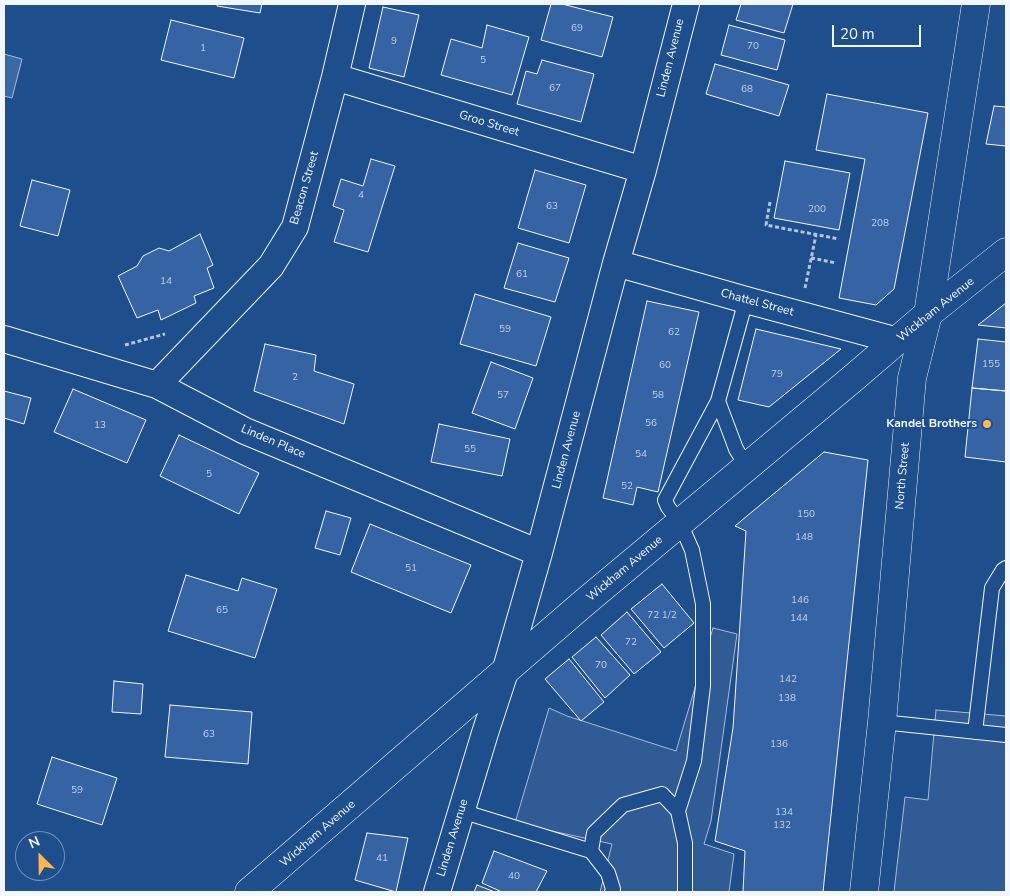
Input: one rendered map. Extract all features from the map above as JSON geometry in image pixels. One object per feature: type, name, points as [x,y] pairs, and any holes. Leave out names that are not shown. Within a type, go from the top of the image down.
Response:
[{"type":"main road","name":"North Street","points":[[864,892],[882,722],[912,378],[928,314],[976,4]]},
{"type":"main road","name":"Wickham Avenue","points":[[249,892],[585,602],[928,314],[1006,252]]},
{"type":"street","name":"Beacon Street","points":[[157,385],[271,266],[295,227],[335,77],[352,4]]},
{"type":"street","name":"Linden Avenue","points":[[437,892],[505,672],[539,553],[686,4]]},
{"type":"street","name":"Groo Street","points":[[335,77],[643,170]]},
{"type":"street","name":"Chattel Street","points":[[616,263],[898,341]]},
{"type":"street","name":"Linden Place","points":[[4,338],[157,385],[245,431],[539,553]]},
{"type":"lane","points":[[685,892],[685,843],[678,811],[694,761],[703,686],[703,604],[692,550],[680,523],[668,508],[665,500],[718,401],[746,300]]},
{"type":"lane","points":[[718,401],[736,449],[747,467]]},
{"type":"lane","points":[[975,732],[992,588],[1006,568]]},
{"type":"lane","points":[[882,722],[1006,735]]},
{"type":"lane","points":[[591,851],[594,832],[623,805],[662,794],[678,811]]},
{"type":"lane","points":[[461,811],[591,851],[608,873],[613,888],[612,892]]},
{"type":"path","points":[[770,202],[766,225],[839,239]]},
{"type":"path","points":[[804,295],[816,235]]},
{"type":"path","points":[[811,258],[836,263]]},
{"type":"path","points":[[116,344],[126,345],[161,336],[169,331]]},
{"type":"shaded area","points":[[4,54],[22,59],[12,98],[4,96]]},
{"type":"shaded area","points":[[713,628],[737,634],[711,821],[704,844],[734,854],[729,892],[600,892],[612,844],[515,823],[549,708],[567,716],[676,751]]},
{"type":"shaded area","points":[[936,710],[1006,716],[1006,892],[894,892],[905,797],[928,800]]},
{"type":"building","points":[[217,4],[262,4],[260,13],[217,6]]},
{"type":"building","points":[[551,4],[562,4],[613,17],[602,57],[541,40]]},
{"type":"building","points":[[741,4],[793,4],[784,33],[736,20]]},
{"type":"building","points":[[383,7],[419,15],[404,77],[369,68]]},
{"type":"building","points":[[171,20],[244,38],[234,78],[161,60]]},
{"type":"building","points":[[487,25],[529,37],[512,95],[441,75],[451,39],[482,48]]},
{"type":"building","points":[[729,25],[785,40],[777,70],[721,55]]},
{"type":"building","points":[[542,60],[594,74],[581,122],[517,104],[526,71],[537,74]]},
{"type":"building","points":[[715,64],[789,85],[779,116],[706,94]]},
{"type":"building","points":[[827,94],[928,113],[894,289],[876,305],[839,298],[865,159],[816,150]]},
{"type":"building","points":[[994,106],[1006,107],[1006,146],[986,144]]},
{"type":"building","points":[[371,159],[395,166],[368,252],[334,242],[344,210],[333,206],[341,179],[363,186]]},
{"type":"building","points":[[785,161],[850,173],[839,230],[774,218]]},
{"type":"building","points":[[535,170],[586,185],[569,243],[518,228]]},
{"type":"building","points":[[32,180],[70,190],[58,236],[20,226]]},
{"type":"building","points":[[200,234],[213,265],[207,268],[214,288],[194,296],[196,303],[161,320],[158,310],[137,318],[118,276],[137,266],[143,256],[159,248],[169,251]]},
{"type":"building","points":[[518,243],[569,258],[555,302],[504,288]]},
{"type":"building","points":[[475,294],[551,317],[536,366],[460,344]]},
{"type":"building","points":[[647,301],[699,312],[658,492],[637,487],[633,505],[603,498]]},
{"type":"building","points":[[1006,303],[1006,328],[978,325]]},
{"type":"building","points":[[756,329],[841,349],[769,407],[738,400]]},
{"type":"building","points":[[978,339],[1006,342],[1006,391],[972,388]]},
{"type":"building","points":[[265,344],[316,355],[314,371],[354,384],[344,424],[254,391]]},
{"type":"building","points":[[491,362],[533,378],[515,429],[472,413]]},
{"type":"building","name":"Kandel Brothers","points":[[972,388],[1006,391],[1006,462],[965,457]]},
{"type":"building","points":[[73,389],[146,420],[127,463],[54,432]]},
{"type":"building","points":[[4,391],[31,398],[24,424],[4,418]]},
{"type":"building","points":[[439,424],[510,439],[502,476],[431,462]]},
{"type":"building","points":[[179,435],[259,473],[239,514],[160,476]]},
{"type":"building","points":[[824,452],[868,460],[823,892],[743,892],[745,851],[715,841],[733,728],[746,531],[735,526]]},
{"type":"building","points":[[326,511],[351,518],[340,555],[315,548]]},
{"type":"building","points":[[370,524],[471,565],[451,613],[351,572]]},
{"type":"building","points":[[186,575],[238,591],[242,578],[277,589],[255,658],[168,631]]},
{"type":"building","points":[[662,584],[694,623],[664,648],[631,609]]},
{"type":"building","points":[[627,612],[661,652],[634,674],[601,635]]},
{"type":"building","points":[[596,637],[630,675],[605,698],[572,657]]},
{"type":"building","points":[[569,659],[604,702],[581,721],[545,679]]},
{"type":"building","points":[[114,681],[143,684],[141,714],[112,712]]},
{"type":"building","points":[[170,705],[252,712],[248,764],[165,757]]},
{"type":"building","points":[[52,757],[117,778],[102,825],[37,804]]},
{"type":"building","points":[[367,833],[408,838],[396,892],[355,880]]},
{"type":"building","points":[[494,851],[547,871],[536,892],[502,892],[482,883]]},
{"type":"building","points":[[477,885],[495,892],[474,892]]},
{"type":"place","name":"Kandel Brothers","points":[[987,424]]}]
